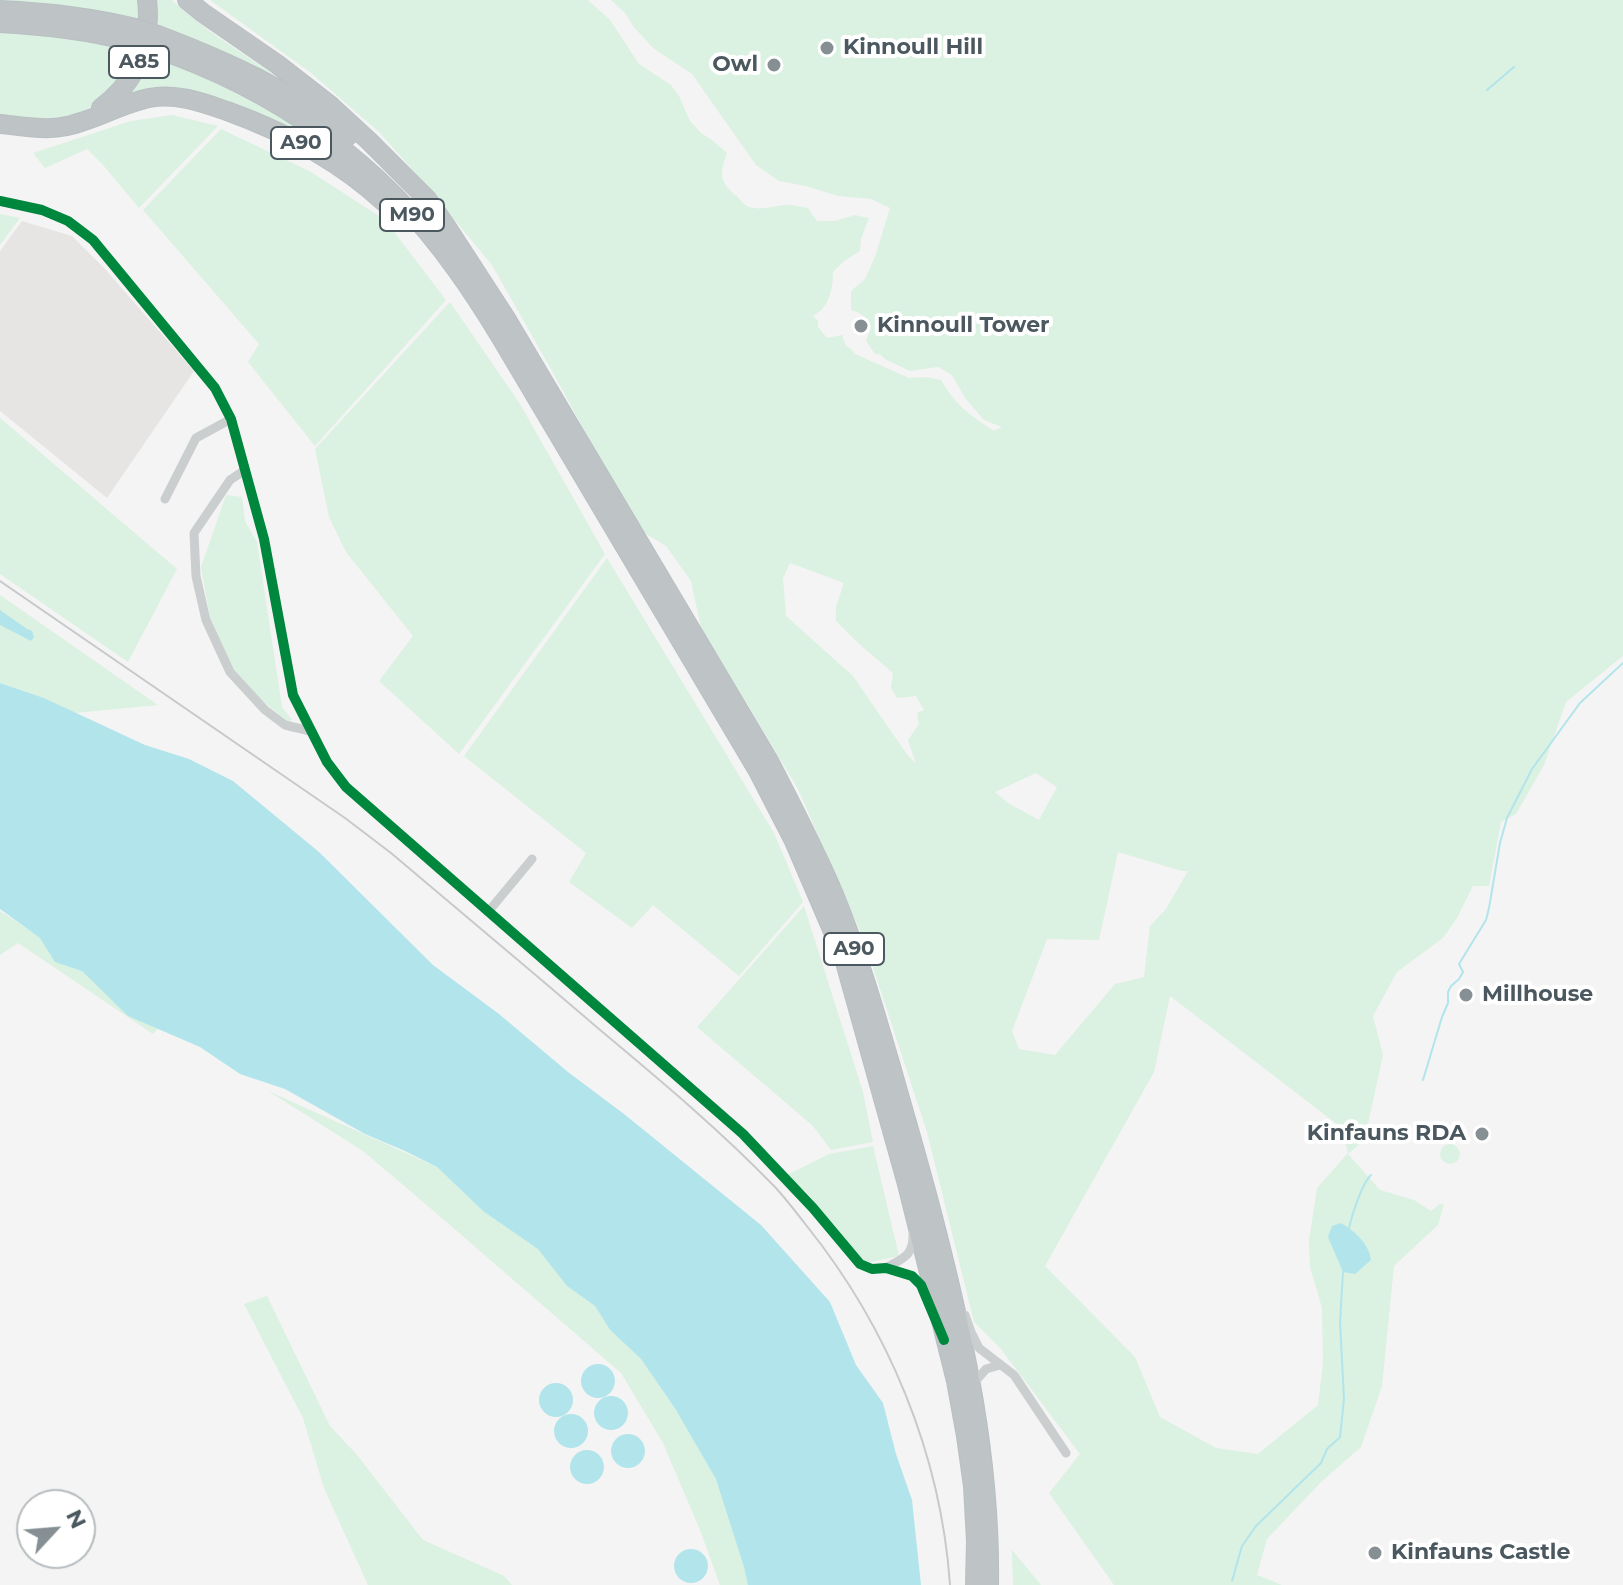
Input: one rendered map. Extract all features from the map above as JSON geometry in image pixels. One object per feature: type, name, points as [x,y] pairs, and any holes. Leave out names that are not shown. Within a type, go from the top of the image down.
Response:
[{"type":"highway","name":"A85","points":[[0,124],[41,128],[67,126],[115,98],[137,67],[147,39],[147,0]]},
{"type":"highway","name":"A90","points":[[187,0],[331,106],[427,199],[507,320],[761,748],[807,835],[856,954],[923,1178],[961,1328],[972,1385],[990,1539],[989,1585]]},
{"type":"highway","name":"M90","points":[[0,10],[96,19],[156,42],[202,51],[269,82],[323,116],[372,155],[446,233],[475,272]]},
{"type":"highway","name":"M90","points":[[0,23],[133,35]]},
{"type":"highway","name":"M90","points":[[156,42],[298,116],[348,153],[385,186],[428,233],[482,308]]},
{"type":"highway","name":"A90","points":[[67,126],[135,102],[183,97],[275,131],[304,144],[366,186],[420,236],[482,308],[758,771],[794,841],[843,955],[907,1184],[961,1409],[973,1486],[975,1585]]},
{"type":"highway","points":[[0,116],[32,125],[78,118],[98,110]]},
{"type":"street","points":[[0,201],[42,210],[68,221],[93,240],[215,388],[231,419],[264,539],[293,695],[327,762],[346,787],[743,1134],[813,1208],[860,1264],[912,1276],[921,1285],[944,1340]]},
{"type":"street","points":[[165,499],[196,438],[231,419]]},
{"type":"street","points":[[245,470],[230,480],[194,533],[196,576],[206,620],[230,672],[265,710],[285,725],[310,731]]},
{"type":"street","points":[[488,912],[532,859]]},
{"type":"street","points":[[886,1268],[907,1255],[913,1246],[907,1184]]},
{"type":"street","points":[[941,1248],[951,1266],[974,1341],[1014,1375],[1066,1453]]},
{"type":"street","points":[[972,1385],[986,1369],[1000,1365]]},
{"type":"shaded area","points":[[22,221],[72,236],[194,371],[107,498],[0,411],[0,251]]},
{"type":"green space","points":[[0,0],[139,0],[141,22],[0,4]]},
{"type":"green space","points":[[153,0],[172,0],[219,38],[302,93],[158,27]]},
{"type":"green space","points":[[210,0],[588,0],[610,20],[639,64],[671,85],[690,121],[727,153],[723,180],[745,204],[759,208],[788,205],[808,208],[817,221],[835,221],[855,215],[869,218],[860,251],[833,272],[829,297],[823,308],[813,316],[827,338],[842,335],[846,346],[855,354],[909,378],[941,380],[964,409],[994,431],[1002,427],[984,420],[965,398],[952,375],[938,367],[910,371],[875,354],[866,341],[871,328],[861,314],[851,310],[851,291],[865,279],[890,208],[871,199],[838,196],[779,181],[756,165],[692,74],[653,48],[611,0],[1623,0],[1623,656],[1566,702],[1544,765],[1516,814],[1501,822],[1489,886],[1473,886],[1443,938],[1397,972],[1373,1016],[1383,1055],[1368,1124],[1371,1127],[1370,1135],[1348,1154],[1380,1190],[1414,1200],[1431,1211],[1444,1204],[1438,1225],[1394,1266],[1382,1386],[1361,1447],[1321,1482],[1267,1539],[1257,1575],[1282,1585],[1114,1585],[1049,1493],[1080,1454],[1001,1349],[974,1322],[927,1132],[864,940],[797,787],[701,628],[691,581],[666,546],[638,529],[492,265],[379,132],[311,73]],"holes":[[[790,563],[844,583],[836,607],[836,621],[893,673],[891,688],[897,698],[916,696],[924,710],[917,713],[919,724],[908,740],[916,764],[853,676],[786,616],[783,578]],[[1036,773],[1057,787],[1039,820],[995,792]],[[1118,852],[1188,871],[1166,909],[1150,926],[1144,977],[1115,984],[1055,1055],[1019,1049],[1012,1031],[1047,939],[1099,940]],[[1170,996],[1342,1128],[1348,1153],[1317,1188],[1309,1240],[1310,1267],[1322,1308],[1323,1363],[1318,1405],[1258,1454],[1216,1448],[1160,1417],[1135,1357],[1045,1266],[1154,1072]]]},
{"type":"green space","points":[[0,29],[73,36],[138,51],[105,99],[82,112],[53,122],[12,119],[0,114]]},
{"type":"green space","points":[[153,56],[233,91],[284,118],[358,164],[209,103],[123,99]]},
{"type":"green space","points":[[172,115],[218,126],[139,208],[87,149],[45,168],[33,153],[131,121]]},
{"type":"green space","points":[[221,129],[311,172],[385,220],[446,300],[315,446],[248,362],[259,344],[143,210]]},
{"type":"green space","points":[[0,214],[20,218],[0,245]]},
{"type":"green space","points":[[450,302],[520,404],[605,554],[459,754],[379,681],[413,636],[346,552],[329,517],[315,449]]},
{"type":"green space","points":[[0,418],[177,569],[128,662],[0,574]]},
{"type":"green space","points":[[226,495],[242,497],[245,521],[257,542],[282,707],[292,720],[288,722],[248,689],[230,665],[210,617],[201,567]]},
{"type":"green space","points":[[607,558],[774,833],[803,902],[739,976],[653,905],[632,928],[569,882],[586,853],[464,756]]},
{"type":"green space","points":[[0,595],[158,705],[75,713],[44,698],[0,683]]},
{"type":"green space","points":[[804,906],[863,1092],[873,1142],[831,1150],[813,1126],[697,1027]]},
{"type":"green space","points":[[0,911],[166,1020],[153,1034],[18,943],[0,955]]},
{"type":"green space","points":[[268,1091],[437,1167],[483,1211],[537,1244],[567,1286],[595,1306],[610,1330],[641,1359],[714,1458],[766,1585],[720,1585],[663,1443],[621,1373],[363,1151]]},
{"type":"green space","points":[[1446,1144],[1454,1144],[1460,1154],[1454,1164],[1446,1164],[1440,1158],[1440,1150]]},
{"type":"green space","points":[[873,1146],[899,1256],[866,1263],[807,1193],[787,1175],[829,1154]]},
{"type":"green space","points":[[267,1296],[330,1426],[357,1455],[423,1540],[504,1576],[512,1585],[368,1585],[324,1488],[303,1418],[244,1304]]},
{"type":"green space","points":[[1012,1550],[1041,1585],[1013,1585]]},
{"type":"water","points":[[0,610],[32,631],[34,637],[31,641],[0,625]]},
{"type":"water","points":[[0,683],[44,698],[145,745],[189,759],[233,781],[319,852],[433,965],[499,1014],[761,1225],[830,1302],[856,1365],[883,1403],[912,1500],[921,1585],[748,1585],[716,1479],[676,1410],[641,1359],[610,1330],[595,1306],[567,1286],[538,1249],[483,1211],[437,1167],[365,1134],[285,1089],[240,1074],[200,1047],[128,1016],[82,971],[55,962],[40,938],[0,909]]},
{"type":"water","points":[[1341,1223],[1360,1238],[1370,1254],[1371,1260],[1355,1274],[1343,1272],[1328,1237],[1332,1226]]},
{"type":"water","points":[[598,1364],[610,1369],[615,1381],[610,1393],[598,1398],[586,1393],[581,1381],[586,1369]]},
{"type":"water","points":[[556,1383],[568,1388],[573,1400],[568,1412],[556,1417],[544,1412],[539,1400],[544,1388]]},
{"type":"water","points":[[611,1396],[623,1401],[628,1413],[623,1425],[611,1430],[599,1425],[594,1413],[599,1401]]},
{"type":"water","points":[[571,1414],[583,1419],[588,1431],[583,1443],[571,1448],[559,1443],[554,1431],[559,1419]]},
{"type":"water","points":[[628,1434],[640,1439],[645,1451],[640,1463],[628,1468],[616,1463],[611,1451],[616,1439]]},
{"type":"water","points":[[587,1450],[599,1455],[604,1467],[599,1479],[587,1484],[575,1479],[570,1467],[575,1455]]},
{"type":"water","points":[[691,1549],[703,1554],[708,1566],[703,1578],[691,1583],[679,1578],[674,1566],[679,1554]]},
{"type":"waterway","points":[[1487,90],[1514,67]]},
{"type":"waterway","points":[[1423,1080],[1448,1003],[1448,992],[1463,972],[1459,964],[1486,920],[1507,818],[1532,769],[1580,703],[1623,663]]},
{"type":"waterway","points":[[1349,1228],[1361,1192],[1371,1175]]},
{"type":"waterway","points":[[1232,1581],[1242,1546],[1256,1526],[1321,1463],[1327,1449],[1340,1437],[1344,1399],[1340,1322],[1343,1272]]},
{"type":"railway","points":[[0,581],[345,818],[391,853],[667,1086],[775,1187],[835,1264],[862,1306],[905,1394],[935,1488],[945,1536],[950,1585]]},
{"type":"cycle path","points":[[0,201],[42,210],[68,221],[93,240],[215,388],[231,419],[264,539],[293,695],[327,762],[346,787],[743,1134],[813,1208],[860,1264],[912,1276],[921,1285],[944,1340]]},
{"type":"place","name":"Kinnoull Hill","points":[[827,48]]},
{"type":"place","name":"Owl","points":[[774,65]]},
{"type":"place","name":"Kinnoull Tower","points":[[861,326]]},
{"type":"place","name":"Millhouse","points":[[1466,995]]},
{"type":"place","name":"Kinfauns RDA","points":[[1482,1134]]},
{"type":"place","name":"Kinfauns Castle","points":[[1375,1553]]}]
